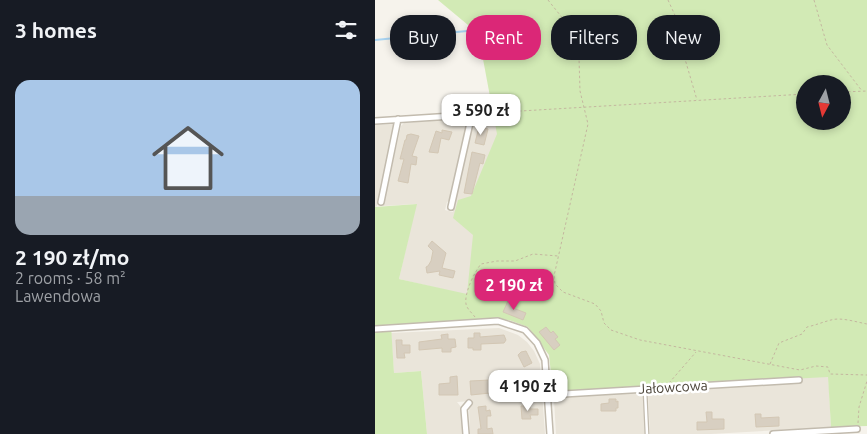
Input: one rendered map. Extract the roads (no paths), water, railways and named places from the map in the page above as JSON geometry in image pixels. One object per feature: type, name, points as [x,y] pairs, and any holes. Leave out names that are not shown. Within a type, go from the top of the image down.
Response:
[{"type":"street","points":[[375,121],[499,113]]},
{"type":"street","points":[[451,207],[472,114]]},
{"type":"street","points":[[381,202],[399,119]]},
{"type":"street","points":[[375,329],[498,322],[525,330],[531,336],[545,360],[550,434]]},
{"type":"street","name":"Jałowcowa","points":[[547,395],[799,380]]},
{"type":"street","points":[[466,434],[464,409],[469,403]]},
{"type":"street","points":[[773,434],[857,429]]},
{"type":"lane","points":[[645,389],[647,434]]},
{"type":"waterway","points":[[375,40],[466,31]]}]
